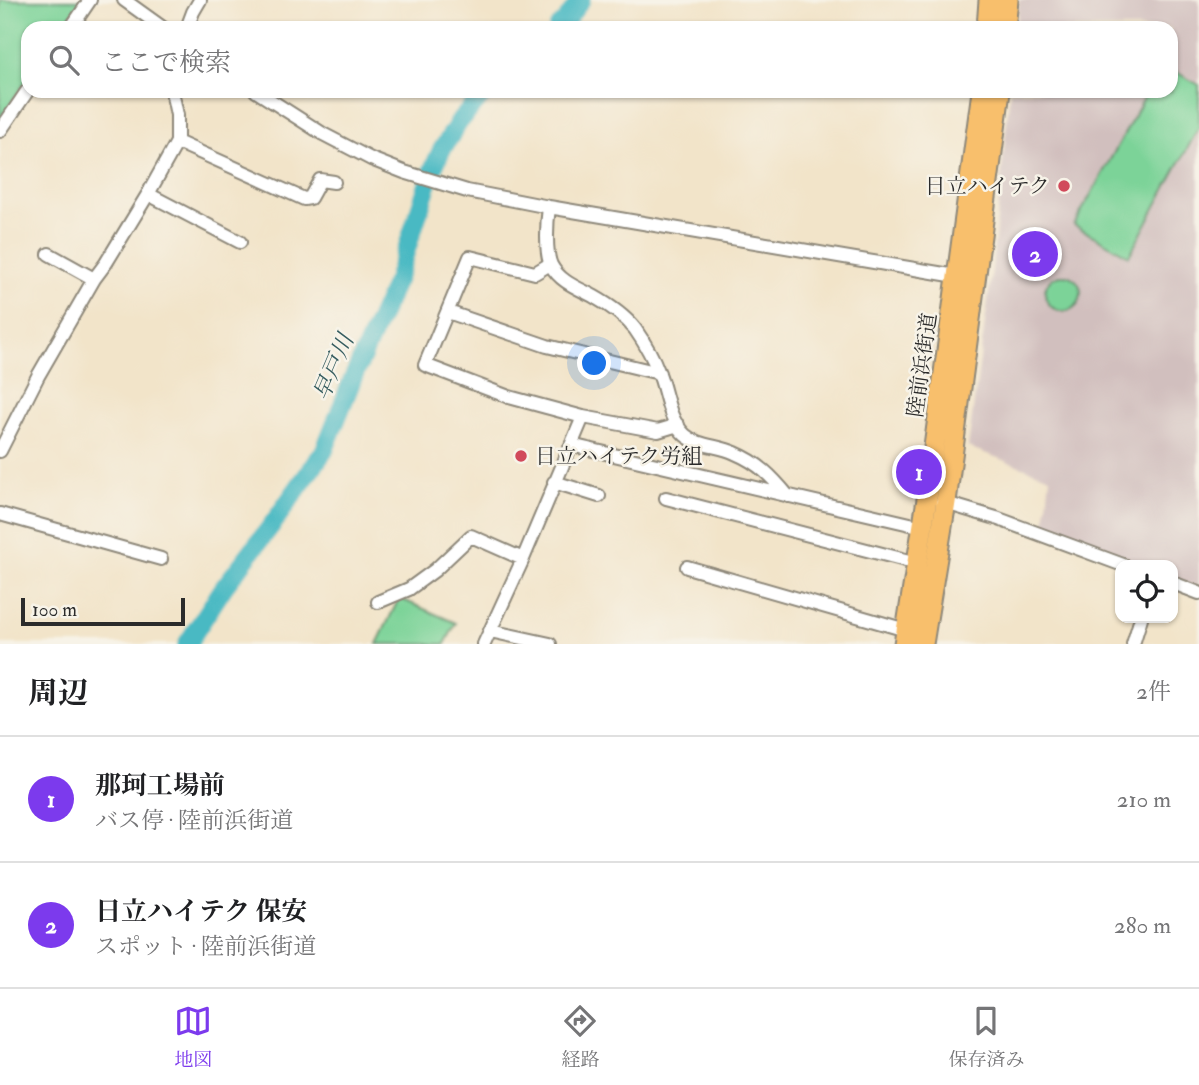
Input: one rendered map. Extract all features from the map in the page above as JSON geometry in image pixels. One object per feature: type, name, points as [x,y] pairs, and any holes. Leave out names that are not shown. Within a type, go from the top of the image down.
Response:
[{"type":"highway","points":[[988,21],[989,0]]},
{"type":"highway","points":[[1006,21],[1008,0]]},
{"type":"highway","name":"陸前浜街道","points":[[923,644],[937,501],[966,277],[981,98]]},
{"type":"highway","name":"陸前浜街道","points":[[966,277],[999,98]]},
{"type":"highway","name":"陸前浜街道","points":[[905,637],[923,527],[937,501]]},
{"type":"street","points":[[76,21],[90,0]]},
{"type":"street","points":[[124,0],[153,21]]},
{"type":"street","points":[[190,21],[200,0]]},
{"type":"street","points":[[0,131],[23,98]]},
{"type":"street","points":[[2,444],[37,376],[177,142],[177,116],[173,98]]},
{"type":"street","points":[[267,98],[323,134],[371,159],[467,191],[966,277]]},
{"type":"street","points":[[177,142],[304,199],[310,198],[320,180],[334,182]]},
{"type":"street","points":[[148,194],[240,242]]},
{"type":"street","points":[[549,207],[546,226],[550,264],[571,286],[623,315],[636,331],[659,373],[670,410],[686,435],[704,445],[734,452],[752,462],[768,473],[788,496]]},
{"type":"street","points":[[49,254],[94,279]]},
{"type":"street","points":[[550,264],[536,274],[470,257],[425,365],[509,397],[583,417],[658,431],[678,425]]},
{"type":"street","points":[[448,312],[547,346],[659,373]]},
{"type":"street","points":[[484,644],[583,417]]},
{"type":"street","points":[[571,445],[923,527]]},
{"type":"street","points":[[554,482],[599,496]]},
{"type":"street","points":[[666,498],[917,563]]},
{"type":"street","points":[[937,501],[996,518],[1115,562]]},
{"type":"street","points":[[0,514],[161,559]]},
{"type":"street","points":[[378,602],[409,589],[435,570],[471,536],[523,559]]},
{"type":"street","points":[[687,567],[905,637]]},
{"type":"street","points":[[1178,585],[1199,593]]},
{"type":"street","points":[[1133,644],[1139,623]]},
{"type":"street","points":[[490,631],[550,644]]},
{"type":"shaded area","points":[[1019,0],[1199,0],[1199,589],[1178,581],[1178,560],[1129,560],[1100,552],[1045,524],[1050,477],[968,447],[991,279],[1009,98],[1178,98],[1178,21],[1018,21]]},
{"type":"green space","points":[[0,0],[81,0],[67,21],[21,21],[21,88],[0,119]]},
{"type":"green space","points":[[1178,73],[1199,85],[1199,127],[1129,256],[1074,225],[1144,98],[1178,98]]},
{"type":"green space","points":[[1063,275],[1076,280],[1081,293],[1076,306],[1063,311],[1050,306],[1045,293],[1050,280]]},
{"type":"green space","points":[[399,598],[456,623],[445,644],[377,644]]},
{"type":"waterway","name":"早戸川","points":[[566,21],[581,0]]},
{"type":"waterway","name":"早戸川","points":[[187,644],[224,587],[324,451],[397,279],[432,171],[459,122],[480,98]]},
{"type":"place","name":"日立ハイテク","points":[[1064,186]]},
{"type":"place","name":"日立ハイテク 保安","points":[[1035,254]]},
{"type":"place","name":"日立ハイテク労組","points":[[521,456]]},
{"type":"place","name":"那珂工場前","points":[[919,472]]}]
